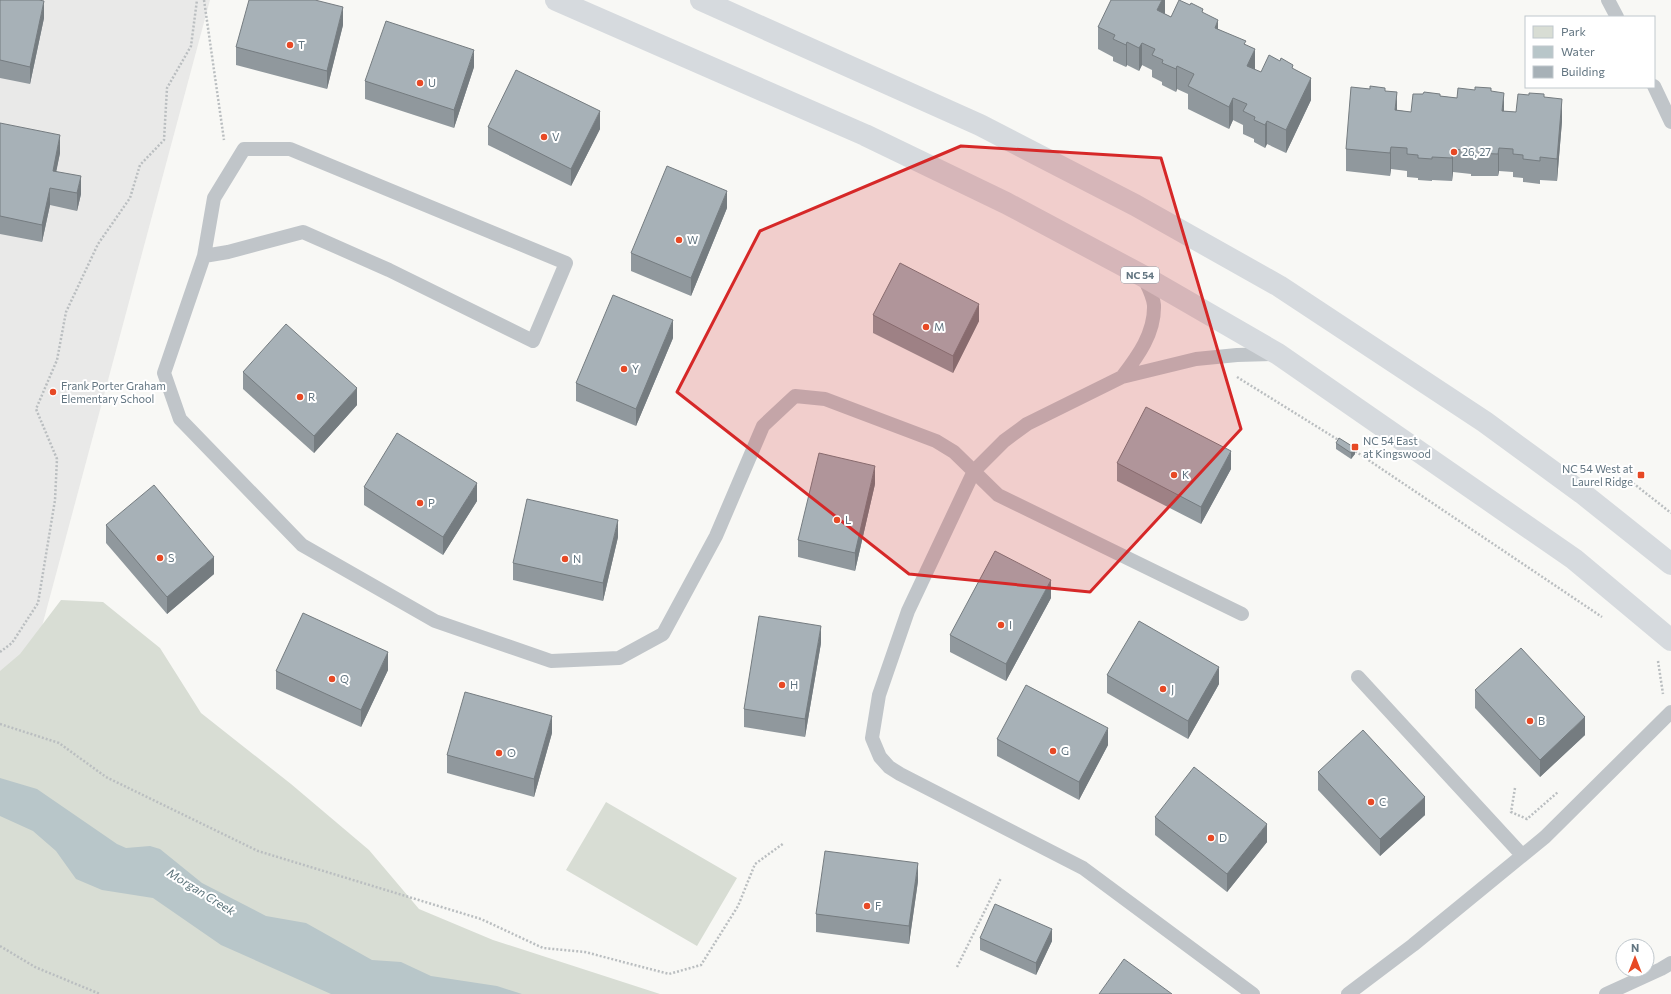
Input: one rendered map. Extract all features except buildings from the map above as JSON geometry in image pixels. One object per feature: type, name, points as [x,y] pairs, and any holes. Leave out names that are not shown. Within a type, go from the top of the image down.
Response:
[{"type":"highway","name":"NC 54","points":[[556,0],[865,135],[1006,203],[1143,276],[1278,354],[1574,559],[1664,648]]},
{"type":"highway","points":[[701,0],[980,125],[1135,205],[1278,286],[1485,422],[1582,493],[1671,564]]},
{"type":"lane","points":[[1608,0],[1616,16]]},
{"type":"lane","points":[[1655,88],[1671,122]]},
{"type":"lane","points":[[204,256],[228,252],[303,232],[389,270],[533,341],[566,263],[290,148],[244,148],[214,198],[204,256],[164,373],[180,419],[302,545],[435,621],[551,661],[619,658],[663,634],[716,536],[763,426],[795,396],[825,399],[936,441],[954,452],[998,495],[1242,614]]},
{"type":"lane","points":[[1122,377],[1138,355],[1151,328],[1154,305],[1150,290],[1143,276]]},
{"type":"lane","points":[[1253,994],[1083,868],[889,767],[880,757],[872,738],[879,695],[908,611],[974,471],[1004,441],[1027,424],[1122,377],[1196,359],[1237,355],[1278,354]]},
{"type":"lane","points":[[1358,677],[1522,856]]},
{"type":"lane","points":[[1348,994],[1413,946],[1545,837],[1671,712]]},
{"type":"lane","points":[[1606,994],[1662,969],[1671,963]]},
{"type":"path","points":[[0,652],[12,643],[38,603],[55,500],[57,459],[36,409],[57,360],[66,312],[98,244],[130,198],[140,165],[164,140],[167,88],[192,46],[197,0]]},
{"type":"path","points":[[204,0],[229,172]]},
{"type":"path","points":[[1206,358],[1345,444]]},
{"type":"path","points":[[1352,449],[1606,620]]},
{"type":"path","points":[[1633,483],[1671,513]]},
{"type":"path","points":[[1663,695],[1664,648]]},
{"type":"path","points":[[0,724],[59,742],[106,777],[258,851],[481,919],[543,948],[585,952],[669,974],[701,965],[738,906],[755,864],[784,843]]},
{"type":"path","points":[[1515,788],[1511,812],[1527,819],[1560,790]]},
{"type":"path","points":[[957,967],[1001,878]]},
{"type":"path","points":[[0,946],[35,967],[100,994]]},
{"type":"highlighted area","points":[[961,146],[1161,158],[1241,429],[1090,592],[909,574],[677,392],[760,231]]},
{"type":"shaded area","name":"Frank Porter Graham Elementary School","points":[[0,0],[210,0],[0,783]]},
{"type":"green space","points":[[61,600],[103,602],[160,648],[201,713],[291,784],[369,850],[419,909],[493,940],[660,994],[0,994],[0,671],[20,654]]},
{"type":"green space","points":[[606,802],[737,878],[697,946],[566,870]]},
{"type":"water","name":"Morgan Creek","points":[[0,778],[37,789],[117,844],[126,848],[150,846],[160,849],[202,883],[266,916],[306,923],[372,960],[401,962],[431,976],[497,986],[522,994],[331,994],[221,945],[153,898],[102,890],[76,879],[56,851],[33,831],[0,816]]},
{"type":"place","name":"T","points":[[290,45]]},
{"type":"place","name":"U","points":[[420,83]]},
{"type":"place","name":"V","points":[[544,137]]},
{"type":"place","name":"26, 27","points":[[1454,152]]},
{"type":"place","name":"W","points":[[679,240]]},
{"type":"place","name":"M","points":[[926,327]]},
{"type":"place","name":"Y","points":[[624,369]]},
{"type":"place","name":"Frank Porter Graham Elementary School","points":[[53,392]]},
{"type":"place","name":"R","points":[[300,397]]},
{"type":"place","name":"NC 54 East at Kingswood","points":[[1355,447]]},
{"type":"place","name":"K","points":[[1174,475]]},
{"type":"place","name":"NC 54 West at Laurel Ridge","points":[[1641,475]]},
{"type":"place","name":"P","points":[[420,503]]},
{"type":"place","name":"L","points":[[837,520]]},
{"type":"place","name":"S","points":[[160,558]]},
{"type":"place","name":"N","points":[[565,559]]},
{"type":"place","name":"I","points":[[1001,625]]},
{"type":"place","name":"Q","points":[[332,679]]},
{"type":"place","name":"H","points":[[782,685]]},
{"type":"place","name":"J","points":[[1163,689]]},
{"type":"place","name":"B","points":[[1530,721]]},
{"type":"place","name":"G","points":[[1053,751]]},
{"type":"place","name":"O","points":[[499,753]]},
{"type":"place","name":"C","points":[[1371,802]]},
{"type":"place","name":"D","points":[[1211,838]]},
{"type":"place","name":"F","points":[[867,906]]}]
